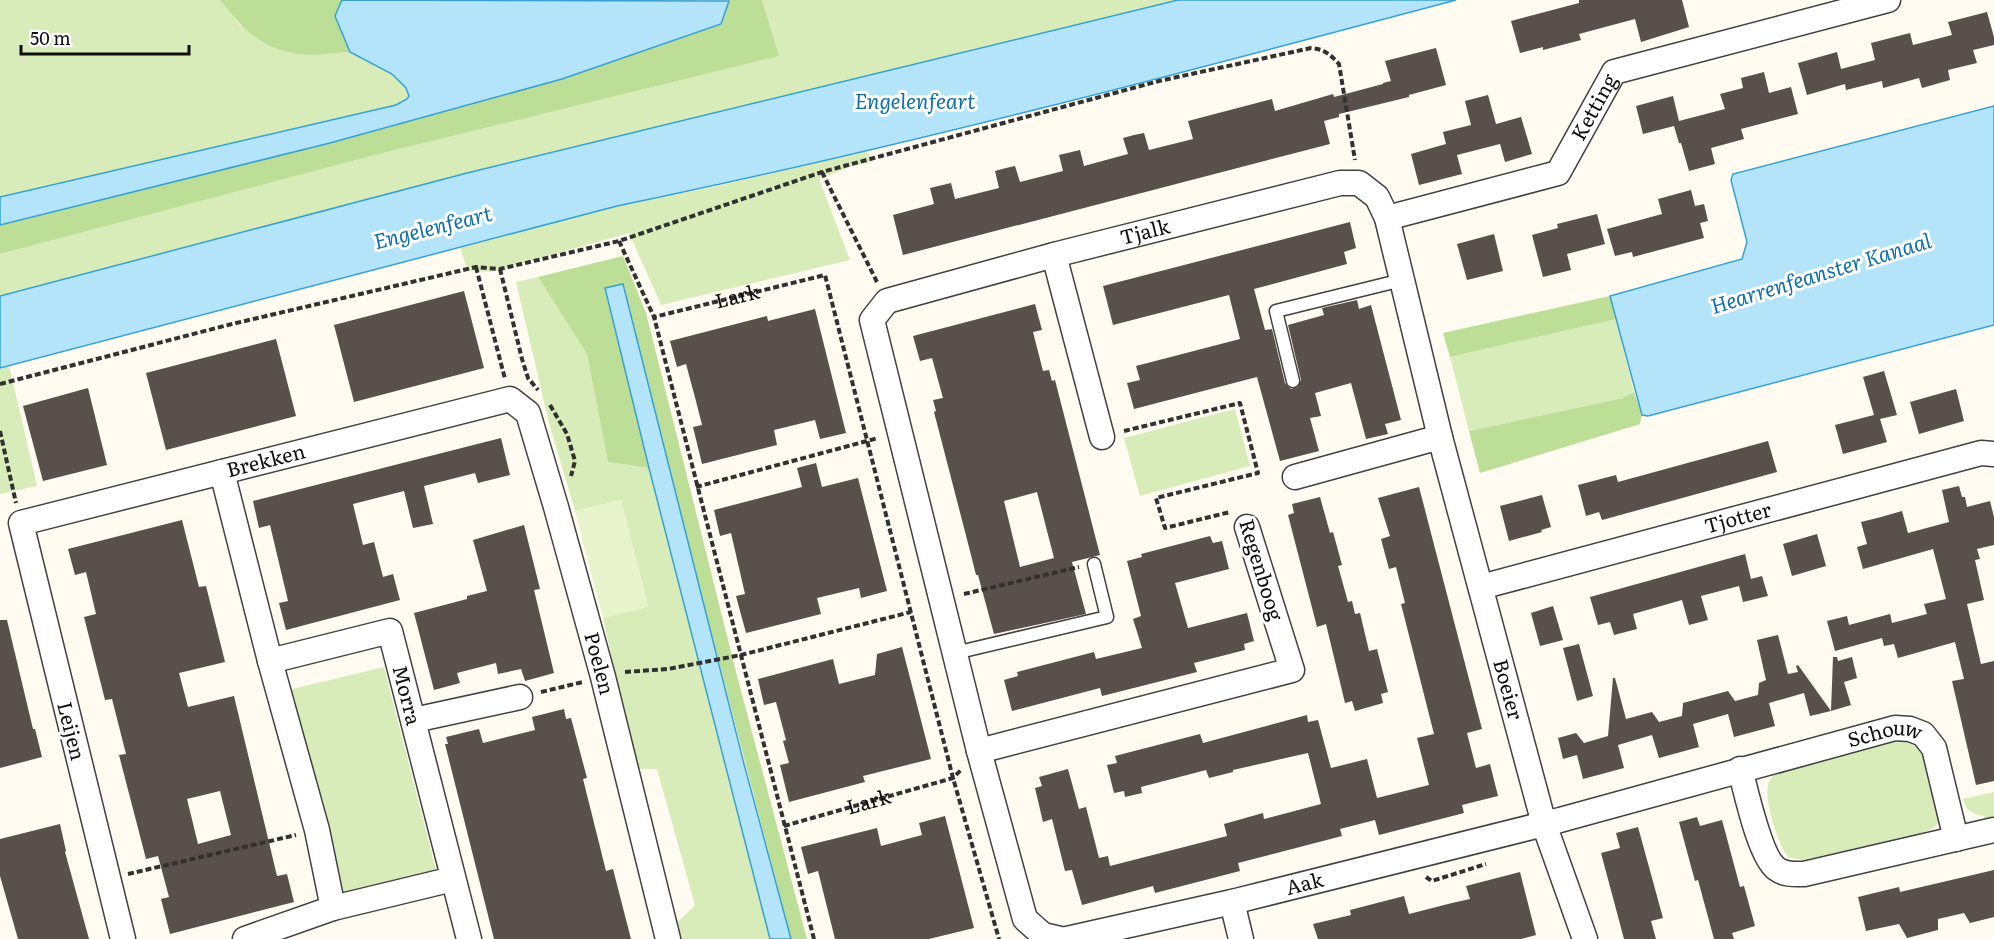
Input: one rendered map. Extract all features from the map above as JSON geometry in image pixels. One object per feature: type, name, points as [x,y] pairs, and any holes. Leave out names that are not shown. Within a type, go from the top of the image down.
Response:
[{"type":"street","name":"Ketting","points":[[1388,218],[1558,173],[1614,72],[1888,0]]},
{"type":"street","name":"Tjalk","points":[[887,301],[1054,255],[1340,183],[1359,183]]},
{"type":"street","points":[[1359,183],[1377,197],[1388,218]]},
{"type":"street","name":"Boeier","points":[[1388,218],[1440,437],[1544,824],[1585,939]]},
{"type":"street","points":[[1054,255],[1102,436]]},
{"type":"street","points":[[887,301],[872,320],[979,751],[1025,919],[1043,935],[1060,939]]},
{"type":"street","name":"Brekken","points":[[21,523],[510,399]]},
{"type":"street","name":"Poelen","points":[[510,399],[528,413],[556,507],[603,677],[668,939]]},
{"type":"street","points":[[1295,477],[1440,437]]},
{"type":"street","name":"Tjotter","points":[[1481,587],[1981,453],[1994,454]]},
{"type":"street","points":[[222,472],[270,662],[317,830],[333,908]]},
{"type":"street","name":"Leijen","points":[[21,523],[123,939]]},
{"type":"street","name":"Regenboog","points":[[979,751],[1292,670],[1246,527]]},
{"type":"street","name":"Morra","points":[[270,662],[390,632],[469,939]]},
{"type":"street","points":[[414,720],[520,697]]},
{"type":"street","name":"Schouw","points":[[1544,824],[1895,728],[1910,729],[1923,734],[1934,748],[1956,839]]},
{"type":"street","points":[[1740,769],[1764,853],[1776,869],[1791,874],[1804,874],[1994,830]]},
{"type":"street","name":"Aak","points":[[1067,939],[1232,902],[1544,824]]},
{"type":"street","points":[[245,939],[333,908],[453,879]]},
{"type":"street","points":[[1232,902],[1241,939]]},
{"type":"lane","points":[[1293,381],[1276,311],[1402,280]]},
{"type":"lane","points":[[955,653],[1107,617],[1094,564]]},
{"type":"path","points":[[0,384],[232,324],[476,267],[500,269],[619,241],[822,172],[1160,81],[1311,48],[1320,48],[1330,54],[1339,64],[1359,183]]},
{"type":"path","points":[[822,172],[887,301]]},
{"type":"path","points":[[619,241],[654,316],[696,487],[814,939]]},
{"type":"path","points":[[476,267],[510,399]]},
{"type":"path","name":"Lark","points":[[654,316],[825,275],[953,778],[999,939]]},
{"type":"path","name":"Regenboog","points":[[1102,436],[1240,403],[1258,473],[1156,498],[1165,528],[1243,509],[1246,527]]},
{"type":"path","points":[[0,430],[21,523]]},
{"type":"path","points":[[696,487],[900,431]]},
{"type":"path","points":[[960,595],[1094,564]]},
{"type":"path","points":[[692,666],[912,612]]},
{"type":"path","points":[[953,778],[979,751]]},
{"type":"path","name":"Lark","points":[[784,826],[953,778]]},
{"type":"path","points":[[107,879],[317,830]]},
{"type":"path","points":[[1419,873],[1432,881],[1495,862]]},
{"type":"green space","points":[[0,0],[220,0],[240,25],[299,54],[350,52],[392,74],[406,89],[409,96],[396,105],[0,197]]},
{"type":"green space","points":[[220,0],[342,0],[335,16],[350,52],[304,55],[273,47],[253,36]]},
{"type":"green space","points":[[729,0],[762,0],[779,56],[379,154],[0,254],[0,225],[330,143],[721,24]]},
{"type":"green space","points":[[762,0],[1178,0],[467,173],[0,296],[0,254],[379,154],[779,56]]},
{"type":"green space","points":[[867,151],[870,162],[819,179],[850,260],[661,305],[629,233],[491,272],[468,271],[460,248],[617,206],[714,187]]},
{"type":"green space","points":[[623,256],[646,313],[736,672],[807,939],[791,939],[671,477],[606,288],[649,468],[608,462],[587,354],[538,277]]},
{"type":"green space","points":[[538,277],[587,354],[608,462],[649,468],[770,939],[680,939],[677,923],[695,905],[657,769],[636,769],[603,618],[648,606],[621,500],[575,511],[549,423],[516,282]]},
{"type":"green space","points":[[1610,296],[1616,319],[1450,357],[1443,333]]},
{"type":"green space","points":[[1616,319],[1634,392],[1623,398],[1469,431],[1450,357]]},
{"type":"green space","points":[[9,365],[37,486],[0,494],[0,368]]},
{"type":"green space","points":[[1634,392],[1642,415],[1640,424],[1480,473],[1469,431],[1623,398]]},
{"type":"green space","points":[[1235,409],[1250,466],[1140,496],[1124,438]]},
{"type":"green space","points":[[621,500],[648,607],[603,618],[575,511]]},
{"type":"green space","points":[[384,667],[437,874],[339,896],[288,690]]},
{"type":"green space","points":[[1897,740],[1906,741],[1919,748],[1928,759],[1941,814],[1937,824],[1932,829],[1916,835],[1803,860],[1788,857],[1780,842],[1768,801],[1767,792],[1772,777],[1780,771]]},
{"type":"green space","points":[[1994,792],[1994,819],[1984,821],[1984,816],[1970,811],[1963,799]]},
{"type":"water","points":[[342,0],[729,1],[721,24],[562,79],[330,143],[0,225],[0,197],[396,105],[407,99],[409,96],[406,88],[392,74],[350,52],[335,16]]},
{"type":"water","name":"Engelenfeart","points":[[1178,0],[1456,0],[933,135],[617,206],[0,368],[0,296],[467,173]]},
{"type":"water","name":"Hearrenfeanster Kanaal","points":[[1994,106],[1994,325],[1648,416],[1642,415],[1610,296],[1742,259],[1747,242],[1731,180],[1733,174]]},
{"type":"water","points":[[623,284],[744,764],[791,939],[770,939],[649,468],[605,288]]},
{"type":"building","points":[[1579,0],[1682,0],[1689,27],[1641,42],[1635,19],[1579,34],[1581,40],[1543,50],[1543,47],[1520,53],[1511,21],[1579,3]]},
{"type":"building","points":[[1987,12],[1994,45],[1973,50],[1977,63],[1948,70],[1950,80],[1922,88],[1919,78],[1883,88],[1882,81],[1846,90],[1845,84],[1807,95],[1798,63],[1837,52],[1841,69],[1875,60],[1871,43],[1910,33],[1913,45],[1952,35],[1948,22]]},
{"type":"building","points":[[1436,48],[1446,85],[1409,95],[1409,97],[1339,114],[1339,117],[1324,121],[1330,144],[903,255],[893,215],[934,204],[930,188],[951,183],[955,199],[999,188],[995,171],[1006,168],[1015,166],[1020,182],[1063,171],[1059,155],[1080,150],[1084,166],[1128,154],[1123,138],[1134,135],[1144,133],[1149,150],[1193,139],[1188,121],[1272,99],[1275,111],[1333,94],[1334,97],[1383,84],[1391,81],[1385,61]]},
{"type":"building","points":[[1764,72],[1769,93],[1791,87],[1798,114],[1741,129],[1744,139],[1711,148],[1715,164],[1689,171],[1674,126],[1643,134],[1636,106],[1673,96],[1679,121],[1725,109],[1720,94],[1743,88],[1741,78]]},
{"type":"building","points":[[1488,95],[1496,124],[1521,117],[1532,154],[1505,162],[1500,144],[1457,155],[1462,174],[1419,185],[1411,154],[1446,144],[1443,132],[1471,125],[1465,101]]},
{"type":"building","points":[[1691,190],[1695,206],[1704,204],[1708,221],[1700,223],[1704,238],[1633,257],[1632,252],[1615,256],[1607,229],[1662,214],[1658,199]]},
{"type":"building","points":[[1597,214],[1605,244],[1567,254],[1571,270],[1543,277],[1532,235],[1558,228],[1557,224]]},
{"type":"building","points":[[1350,222],[1356,248],[1344,252],[1347,264],[1254,289],[1265,330],[1272,329],[1285,383],[1291,389],[1298,387],[1301,380],[1288,325],[1324,315],[1322,308],[1357,300],[1359,309],[1371,305],[1401,420],[1385,424],[1388,434],[1366,439],[1351,383],[1315,393],[1321,416],[1310,418],[1319,451],[1280,461],[1257,377],[1134,409],[1127,383],[1140,380],[1136,366],[1240,339],[1229,295],[1113,325],[1103,286]]},
{"type":"building","points":[[1494,234],[1503,271],[1467,280],[1457,244]]},
{"type":"building","points":[[464,291],[484,368],[354,402],[334,325]]},
{"type":"building","points":[[1035,304],[1042,330],[1033,332],[1043,371],[1049,370],[1052,381],[1055,380],[1100,555],[1072,562],[1086,614],[994,634],[978,575],[976,575],[934,412],[936,411],[933,400],[943,398],[932,358],[920,361],[913,336]],"holes":[[[1037,492],[1054,558],[1020,567],[1004,501]]]},
{"type":"building","points":[[815,309],[846,433],[820,439],[815,420],[774,430],[777,445],[702,464],[693,427],[702,425],[696,401],[686,364],[677,367],[670,341],[767,316],[768,321]]},
{"type":"building","points":[[276,339],[296,416],[166,450],[146,373]]},
{"type":"building","points":[[1884,371],[1897,415],[1880,419],[1887,442],[1843,454],[1835,425],[1874,415],[1863,377]]},
{"type":"building","points":[[88,388],[107,465],[43,481],[23,406]]},
{"type":"building","points":[[1956,389],[1964,421],[1919,434],[1910,402]]},
{"type":"building","points":[[501,438],[510,475],[478,483],[475,473],[424,486],[433,524],[413,528],[404,491],[353,504],[363,545],[374,542],[383,577],[393,574],[400,600],[286,630],[279,603],[288,601],[270,525],[259,528],[253,501]]},
{"type":"building","points":[[1768,441],[1777,472],[1602,520],[1599,512],[1586,516],[1578,485],[1616,475],[1618,482]]},
{"type":"building","points":[[816,463],[822,487],[858,478],[887,591],[861,598],[859,588],[817,598],[821,614],[746,633],[736,596],[745,594],[731,533],[720,536],[714,510],[802,487],[797,468]]},
{"type":"building","points":[[1959,486],[1967,507],[1990,501],[1994,517],[1994,545],[1977,549],[1980,559],[1975,560],[1984,600],[1967,604],[1981,664],[1994,661],[1994,781],[1976,785],[1952,681],[1964,679],[1955,642],[1898,658],[1894,644],[1884,646],[1882,638],[1835,651],[1827,621],[1847,616],[1849,625],[1890,614],[1892,623],[1927,614],[1924,604],[1946,599],[1933,549],[1863,569],[1857,547],[1867,544],[1861,522],[1902,511],[1908,533],[1949,522],[1942,490]]},
{"type":"building","points":[[1419,487],[1482,729],[1467,733],[1476,768],[1490,764],[1498,796],[1462,805],[1464,813],[1379,835],[1375,820],[1340,829],[1342,836],[1238,863],[1240,871],[1155,893],[1153,886],[1082,905],[1072,870],[1065,871],[1052,819],[1043,822],[1035,788],[1042,786],[1039,777],[1068,769],[1079,809],[1086,807],[1099,858],[1108,856],[1110,866],[1227,836],[1224,824],[1263,813],[1264,819],[1321,804],[1308,753],[1233,770],[1233,772],[1209,778],[1206,770],[1141,787],[1142,793],[1125,797],[1124,791],[1114,793],[1107,765],[1117,763],[1115,756],[1200,734],[1203,743],[1307,715],[1308,722],[1318,720],[1331,768],[1367,759],[1377,798],[1429,785],[1417,738],[1434,734],[1401,604],[1405,603],[1396,567],[1389,569],[1381,539],[1390,536],[1378,498]]},
{"type":"building","points":[[1542,495],[1551,527],[1541,530],[1542,532],[1509,541],[1500,506]]},
{"type":"building","points":[[1320,497],[1342,565],[1338,566],[1348,602],[1352,601],[1355,614],[1360,613],[1369,651],[1377,649],[1388,692],[1381,694],[1383,703],[1355,711],[1352,701],[1345,703],[1326,624],[1317,627],[1288,515],[1294,513],[1292,504]]},
{"type":"building","points":[[182,520],[199,587],[206,586],[225,662],[179,673],[188,707],[234,696],[277,876],[287,874],[294,902],[170,934],[161,899],[169,897],[158,856],[146,859],[119,755],[126,754],[112,699],[105,700],[84,617],[96,614],[86,572],[75,575],[68,549]],"holes":[[[220,791],[231,835],[198,844],[187,799]]]},
{"type":"building","points":[[524,525],[540,589],[534,590],[554,673],[525,681],[521,669],[498,674],[496,663],[457,673],[460,683],[434,690],[414,613],[467,599],[467,596],[487,591],[473,540]]},
{"type":"building","points":[[1817,534],[1826,566],[1792,576],[1783,544]]},
{"type":"building","points":[[1210,536],[1213,543],[1222,541],[1229,569],[1175,583],[1188,628],[1247,613],[1254,641],[1244,644],[1245,650],[1194,663],[1197,672],[1102,696],[1100,688],[1012,711],[1004,680],[1018,676],[1017,672],[1094,652],[1096,659],[1142,648],[1133,619],[1141,616],[1127,561],[1142,557],[1141,554]]},
{"type":"building","points":[[1745,554],[1751,579],[1762,576],[1768,596],[1743,602],[1739,586],[1701,596],[1708,620],[1689,625],[1682,600],[1633,614],[1637,629],[1614,635],[1610,622],[1598,625],[1590,597]]},
{"type":"building","points":[[1553,606],[1563,640],[1540,646],[1531,613]]},
{"type":"building","points":[[0,620],[7,620],[42,757],[0,768]]},
{"type":"building","points":[[1778,635],[1788,674],[1798,672],[1796,666],[1798,665],[1831,711],[1810,716],[1804,693],[1769,703],[1775,726],[1734,737],[1728,714],[1693,724],[1699,747],[1659,758],[1652,735],[1618,745],[1624,768],[1583,779],[1577,755],[1563,759],[1558,738],[1576,733],[1584,743],[1608,736],[1613,678],[1615,678],[1626,719],[1652,712],[1659,722],[1682,716],[1683,703],[1728,691],[1735,701],[1758,695],[1759,683],[1766,680],[1757,640]]},
{"type":"building","points":[[1579,644],[1593,696],[1577,701],[1563,648]]},
{"type":"building","points":[[902,647],[931,759],[863,776],[865,782],[789,802],[780,765],[789,763],[783,741],[786,740],[776,702],[764,705],[758,679],[833,659],[839,684],[875,675],[877,654]]},
{"type":"building","points":[[1833,657],[1837,657],[1838,661],[1852,657],[1857,678],[1844,682],[1851,705],[1831,711]]},
{"type":"building","points":[[564,709],[566,719],[571,718],[587,778],[583,779],[606,871],[613,869],[631,939],[494,939],[445,744],[448,744],[446,737],[479,729],[483,743],[535,730],[532,717]]},
{"type":"building","points":[[945,816],[974,928],[929,939],[835,939],[818,871],[808,874],[801,847],[877,828],[881,846],[922,835],[919,823]]},
{"type":"building","points":[[1697,817],[1700,826],[1722,820],[1740,887],[1744,886],[1755,926],[1732,933],[1734,939],[1714,939],[1698,880],[1695,881],[1679,822]]},
{"type":"building","points":[[60,824],[65,852],[89,939],[18,939],[0,876],[0,839]]},
{"type":"building","points":[[1638,827],[1663,918],[1651,921],[1656,939],[1624,939],[1601,853],[1620,848],[1616,833]]},
{"type":"building","points":[[1994,870],[1994,917],[1970,923],[1964,913],[1938,919],[1938,930],[1907,938],[1899,924],[1866,931],[1858,897],[1899,887],[1900,892]]},
{"type":"building","points":[[1520,872],[1536,935],[1521,939],[1318,939],[1313,924],[1351,915],[1350,910],[1404,896],[1409,914],[1470,899],[1466,886]]}]
